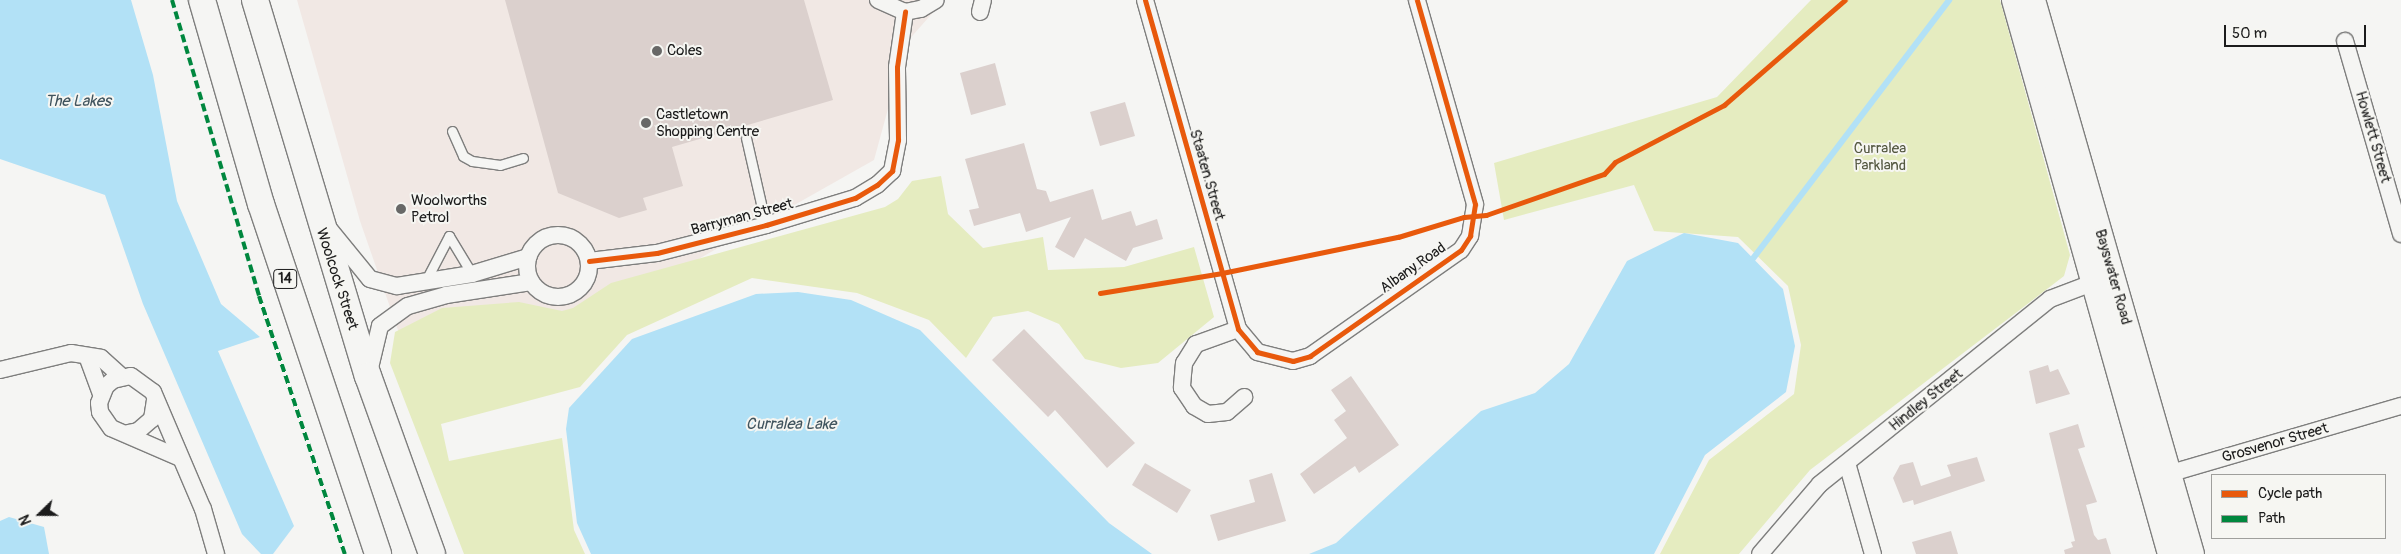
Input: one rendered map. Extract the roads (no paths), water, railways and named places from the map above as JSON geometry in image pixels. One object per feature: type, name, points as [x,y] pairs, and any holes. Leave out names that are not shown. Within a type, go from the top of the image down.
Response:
[{"type":"main road","name":"14","points":[[202,0],[261,204],[378,554]]},
{"type":"main road","name":"Woolcock Street","points":[[254,0],[314,208],[368,376],[432,554]]},
{"type":"main road","name":"Bayswater Road","points":[[2014,0],[2104,279]]},
{"type":"main road","name":"Bayswater Road","points":[[2033,0],[2104,279],[2159,477],[2170,554]]},
{"type":"main road","name":"Bayswater Road","points":[[2159,477],[2192,554]]},
{"type":"street","points":[[878,0],[905,12],[920,9],[936,0]]},
{"type":"street","name":"Staaten Street","points":[[1145,0],[1238,329],[1257,352]]},
{"type":"street","name":"Albany Road","points":[[1257,352],[1293,361],[1310,356],[1461,250],[1470,236],[1474,204],[1417,0]]},
{"type":"street","name":"Barryman Street","points":[[589,261],[657,253],[766,225],[855,198],[892,171],[898,140],[897,68],[905,12]]},
{"type":"street","name":"Howlett Street","points":[[2345,41],[2401,234]]},
{"type":"street","points":[[314,208],[370,279],[397,286],[424,284],[472,274],[528,257],[545,238],[563,236],[580,244],[589,261],[585,282],[568,296],[547,296],[531,282],[528,257]]},
{"type":"street","name":"Hindley Street","points":[[1760,554],[1820,484],[2050,299],[2104,279]]},
{"type":"street","points":[[368,376],[380,326],[408,306],[531,282]]},
{"type":"street","points":[[1238,329],[1196,344],[1184,363],[1182,388],[1194,406],[1208,414],[1227,412],[1244,397]]},
{"type":"street","points":[[0,370],[45,356],[71,353],[87,356],[112,365],[122,377]]},
{"type":"street","points":[[87,356],[101,394]]},
{"type":"street","points":[[180,458],[128,433],[111,428],[104,421],[99,403],[101,394],[113,380],[122,377],[147,384],[204,510],[216,554]]},
{"type":"street","points":[[128,433],[138,431],[152,419],[155,400]]},
{"type":"street","name":"Grosvenor Street","points":[[2159,477],[2401,406]]},
{"type":"street","points":[[1847,463],[1873,554]]},
{"type":"lane","points":[[452,131],[463,156],[472,161],[500,164],[523,158]]},
{"type":"lane","points":[[746,138],[766,225]]},
{"type":"lane","points":[[424,284],[448,236],[472,274]]},
{"type":"water","name":"The Lakes","points":[[0,0],[131,0],[153,75],[177,201],[221,304],[260,337],[218,351],[294,526],[273,554],[261,554],[242,534],[143,304],[105,195],[0,159]]},
{"type":"water","points":[[1684,233],[1738,243],[1783,289],[1795,346],[1786,392],[1705,455],[1654,554],[1309,554],[1336,543],[1481,411],[1535,393],[1569,364],[1627,261]]},
{"type":"water","name":"Curralea Lake","points":[[798,292],[851,300],[920,330],[1109,523],[1152,554],[591,554],[577,523],[566,429],[569,408],[632,339],[756,294]]},
{"type":"water","points":[[9,517],[44,527],[49,554],[0,554],[0,521]]},
{"type":"waterway","points":[[1752,260],[1949,0]]},
{"type":"place","name":"Coles","points":[[657,51]]},
{"type":"place","name":"Castletown Shopping Centre","points":[[646,123]]},
{"type":"place","name":"Woolworths Petrol","points":[[401,209]]},
{"type":"park label","name":"Curralea Parkland","points":[[1880,156]]}]
